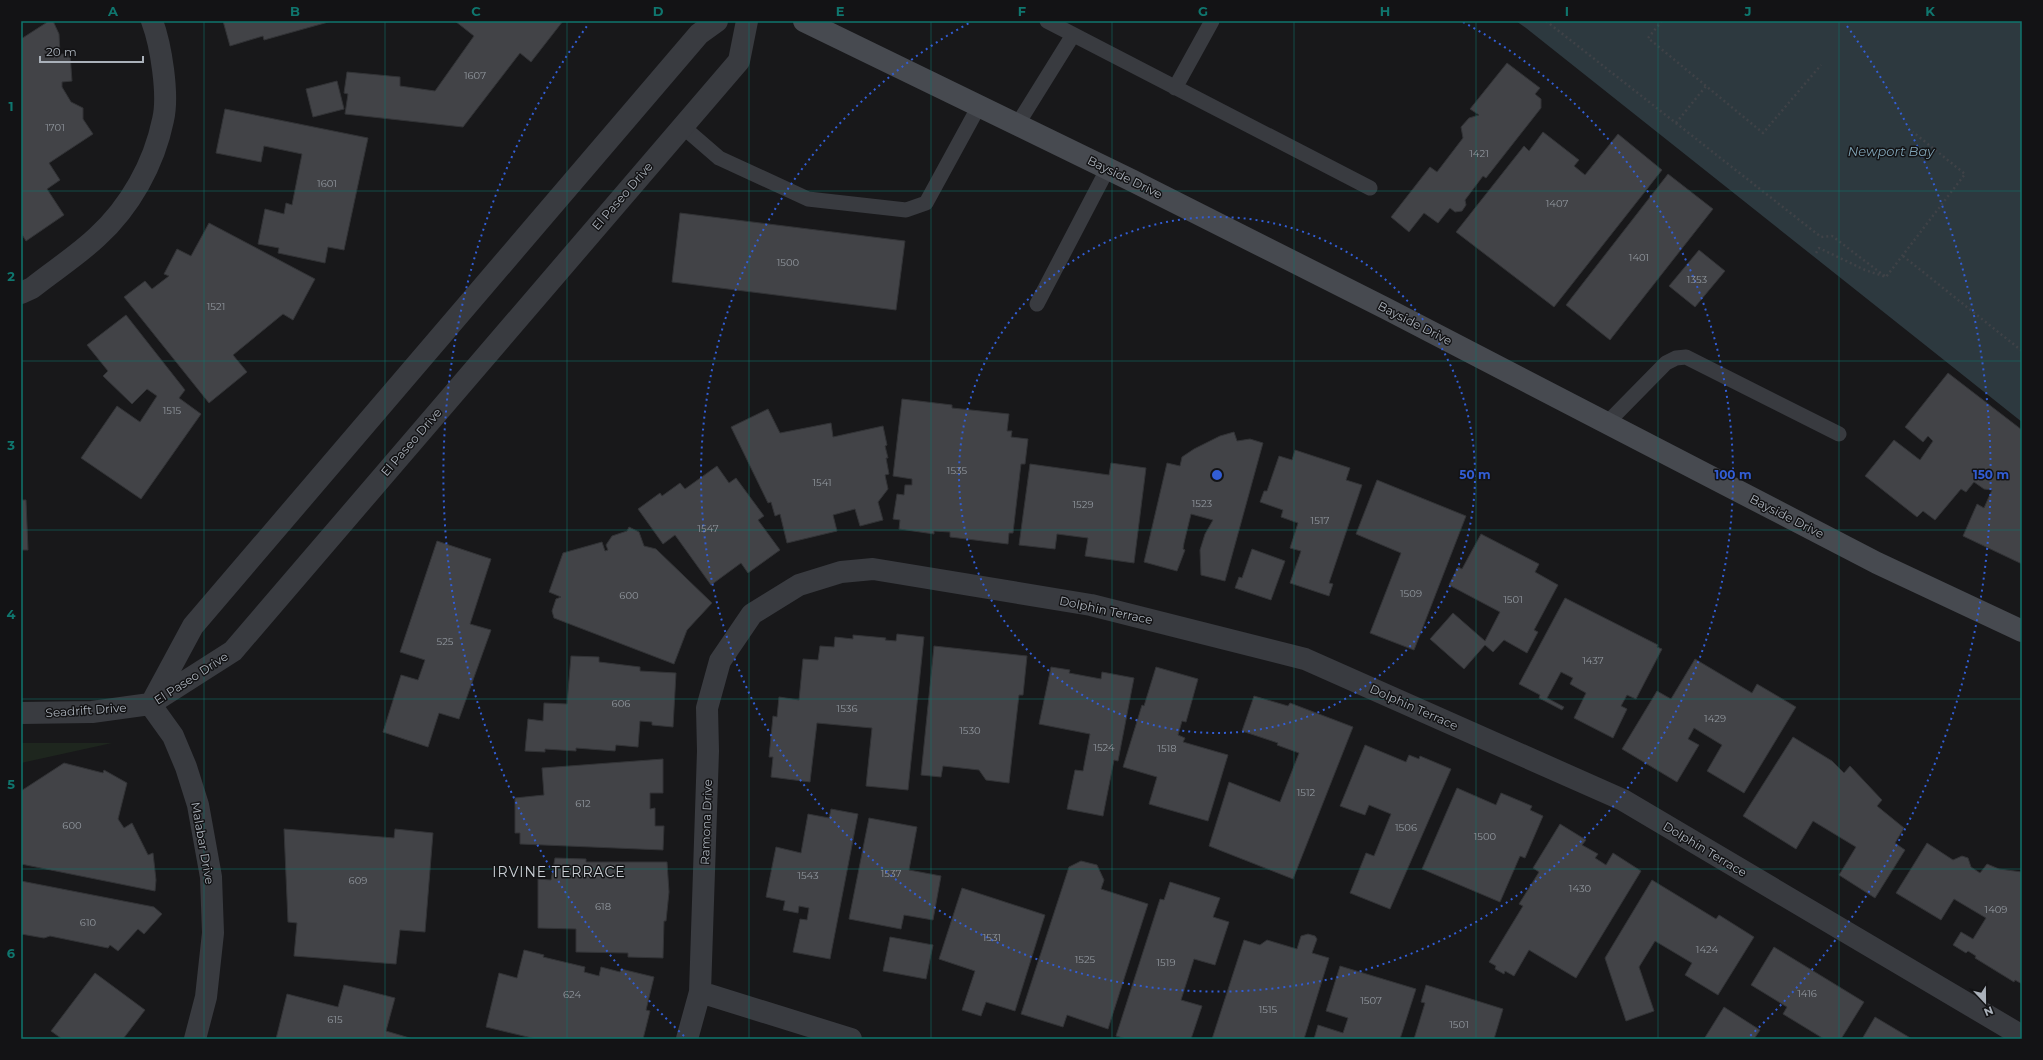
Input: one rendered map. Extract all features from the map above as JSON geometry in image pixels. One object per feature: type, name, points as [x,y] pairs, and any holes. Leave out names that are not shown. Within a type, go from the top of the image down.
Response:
[{"type":"main road","name":"Bayside Drive","points":[[804,21],[1108,168],[1394,312],[1877,563],[2022,631]]},
{"type":"street","points":[[21,293],[32,288],[97,237],[126,203],[149,167],[164,119],[164,77],[152,21]]},
{"type":"street","name":"El Paseo Drive","points":[[150,704],[192,626],[699,34],[717,21]]},
{"type":"street","name":"El Paseo Drive","points":[[150,704],[233,651],[739,61],[747,21]]},
{"type":"street","name":"Dolphin Terrace","points":[[752,614],[799,585],[841,572],[873,569],[1091,605],[1305,659],[1623,800],[2022,1036]]},
{"type":"street","name":"Ramona Drive","points":[[687,1039],[700,992],[708,751],[707,708],[720,661],[752,614]]},
{"type":"street","name":"Seadrift Drive","points":[[21,713],[92,712],[150,704]]},
{"type":"street","name":"Malabar Drive","points":[[150,704],[173,736],[186,767],[198,805],[211,877],[213,933],[206,998],[195,1039]]},
{"type":"street","points":[[700,992],[851,1039]]},
{"type":"lane","points":[[1047,21],[1370,188]]},
{"type":"lane","points":[[1175,88],[1212,21]]},
{"type":"lane","points":[[1017,125],[1073,35]]},
{"type":"lane","points":[[682,126],[719,158],[808,199],[906,210],[926,203],[979,106]]},
{"type":"lane","points":[[1037,304],[1108,168]]},
{"type":"lane","points":[[1607,423],[1666,363],[1676,358],[1686,357],[1839,434]]},
{"type":"path","points":[[1546,21],[1821,237],[1832,236],[1886,277]]},
{"type":"path","points":[[1662,21],[1648,38],[1763,133],[1821,65]]},
{"type":"path","points":[[1676,123],[1706,86]]},
{"type":"path","points":[[1886,277],[1965,174],[1913,132]]},
{"type":"path","points":[[1816,253],[1819,248],[1865,270],[1886,277]]},
{"type":"path","points":[[1902,256],[2022,351]]},
{"type":"shaded area","points":[[21,743],[112,743],[21,763]]},
{"type":"water","name":"Newport Bay","points":[[1516,21],[2022,21],[2022,422],[1526,28]]},
{"type":"building","points":[[49,21],[53,21],[59,34],[60,54],[70,54],[72,81],[62,82],[62,87],[71,102],[83,108],[83,119],[93,134],[49,163],[60,180],[47,189],[64,215],[26,241],[21,233],[21,39]]},
{"type":"building","points":[[223,21],[332,21],[264,40],[263,36],[230,46]]},
{"type":"building","points":[[455,21],[563,21],[531,62],[520,53],[463,127],[345,114],[348,94],[344,93],[347,72],[400,77],[400,86],[435,91],[474,36]]},
{"type":"building","points":[[1507,63],[1540,88],[1535,94],[1541,99],[1541,108],[1486,178],[1483,176],[1465,200],[1466,205],[1462,211],[1455,212],[1450,208],[1438,223],[1424,213],[1409,232],[1391,217],[1430,167],[1437,172],[1463,138],[1461,127],[1469,118],[1479,115],[1470,109]]},
{"type":"building","points":[[337,81],[344,109],[313,117],[306,89]]},
{"type":"building","points":[[225,109],[368,138],[344,250],[328,247],[325,263],[278,253],[279,248],[258,244],[265,209],[284,214],[286,203],[292,205],[302,154],[264,146],[261,162],[216,153]]},
{"type":"building","points":[[1543,132],[1579,160],[1574,166],[1585,175],[1618,134],[1662,170],[1554,307],[1456,232],[1524,146],[1529,151]]},
{"type":"building","points":[[1668,174],[1713,209],[1610,340],[1566,305]]},
{"type":"building","points":[[680,213],[905,241],[896,310],[672,282]]},
{"type":"building","points":[[209,223],[315,279],[293,320],[283,314],[233,355],[247,372],[209,403],[124,297],[145,281],[152,289],[169,276],[164,274],[177,249],[191,256]]},
{"type":"building","points":[[1699,250],[1725,271],[1695,307],[1669,286]]},
{"type":"building","points":[[126,315],[185,390],[179,398],[201,414],[141,499],[81,458],[117,406],[140,422],[157,396],[147,389],[132,404],[103,376],[108,371],[87,345]]},
{"type":"building","points":[[1948,373],[2022,430],[2022,564],[1963,536],[1977,504],[1984,508],[1992,490],[1984,489],[1974,482],[1966,492],[1961,489],[1935,520],[1923,511],[1917,517],[1865,476],[1894,440],[1920,460],[1933,441],[1928,436],[1923,442],[1905,427]]},
{"type":"building","points":[[902,399],[952,405],[952,408],[1009,414],[1007,431],[1012,431],[1011,437],[1028,439],[1025,464],[1021,464],[1013,533],[1009,533],[1008,544],[950,537],[950,532],[934,531],[934,534],[899,529],[900,520],[893,519],[897,494],[904,495],[905,485],[912,485],[912,479],[893,476]]},
{"type":"building","points":[[768,409],[780,433],[831,423],[833,437],[883,426],[887,445],[885,446],[888,458],[886,458],[889,474],[885,475],[888,489],[878,502],[883,520],[860,526],[855,509],[833,515],[837,531],[787,543],[780,514],[775,516],[771,502],[768,503],[731,427]]},
{"type":"building","points":[[1234,432],[1237,441],[1250,439],[1263,443],[1225,581],[1201,575],[1200,550],[1205,534],[1213,520],[1191,514],[1183,549],[1185,550],[1177,571],[1144,562],[1167,463],[1180,466],[1182,457],[1194,449],[1220,436]]},
{"type":"building","points":[[1295,450],[1350,468],[1346,480],[1362,485],[1329,583],[1333,584],[1329,596],[1290,583],[1301,551],[1290,548],[1298,523],[1281,517],[1283,510],[1260,502],[1264,491],[1267,491],[1279,456],[1292,460]]},
{"type":"building","points":[[1111,463],[1146,468],[1134,563],[1085,556],[1088,538],[1057,534],[1055,549],[1019,545],[1030,464],[1109,475]]},
{"type":"building","points":[[717,466],[729,483],[736,478],[764,516],[758,520],[780,550],[748,573],[741,563],[711,585],[675,535],[663,544],[638,509],[660,493],[662,496],[680,483],[685,489]]},
{"type":"building","points":[[1377,480],[1466,516],[1414,650],[1370,633],[1401,553],[1356,534]]},
{"type":"building","points":[[21,500],[26,500],[28,550],[21,550]]},
{"type":"building","points":[[629,527],[639,532],[644,546],[656,549],[712,603],[687,630],[674,664],[554,618],[552,611],[556,599],[561,597],[549,592],[563,553],[602,542],[605,551],[608,550],[606,545],[612,536],[627,531]]},
{"type":"building","points":[[1481,534],[1539,564],[1535,572],[1558,585],[1534,630],[1538,632],[1527,653],[1504,640],[1493,652],[1485,645],[1464,669],[1430,639],[1453,613],[1485,641],[1500,612],[1449,585],[1458,567],[1462,569]]},
{"type":"building","points":[[437,541],[491,559],[470,624],[491,630],[459,719],[439,713],[428,747],[383,732],[401,675],[418,680],[425,660],[400,652]]},
{"type":"building","points":[[1252,549],[1285,561],[1271,600],[1235,588],[1239,577],[1242,578]]},
{"type":"building","points":[[1565,598],[1658,645],[1657,647],[1662,649],[1636,699],[1627,695],[1621,706],[1627,709],[1613,738],[1574,718],[1586,693],[1570,684],[1573,678],[1561,672],[1547,698],[1564,707],[1562,710],[1539,698],[1540,695],[1519,684]]},
{"type":"building","points":[[897,634],[924,637],[908,790],[866,786],[872,728],[817,723],[810,782],[771,777],[773,757],[769,757],[773,716],[777,717],[779,697],[799,700],[803,659],[818,660],[820,646],[834,647],[835,637],[853,639],[853,635],[886,638],[885,640],[896,641]]},
{"type":"building","points":[[934,646],[1027,656],[1023,695],[1019,695],[1009,783],[986,780],[979,770],[943,766],[941,777],[921,775]]},
{"type":"building","points":[[571,656],[599,657],[599,662],[640,667],[640,671],[676,673],[673,727],[652,725],[652,722],[640,721],[638,747],[616,745],[615,751],[576,748],[576,751],[545,749],[545,752],[525,751],[528,719],[543,721],[544,703],[567,704]]},
{"type":"building","points":[[1695,659],[1752,693],[1757,684],[1796,707],[1744,793],[1707,771],[1722,745],[1694,728],[1688,739],[1699,745],[1677,782],[1622,749],[1657,691],[1671,699]]},
{"type":"building","points":[[1051,667],[1070,670],[1069,673],[1101,679],[1102,672],[1134,678],[1118,761],[1114,760],[1103,816],[1067,809],[1075,770],[1083,771],[1090,734],[1039,724]]},
{"type":"building","points":[[1156,667],[1198,679],[1186,722],[1182,721],[1178,735],[1185,738],[1183,742],[1228,755],[1208,821],[1149,804],[1157,777],[1123,767],[1142,705],[1144,706]]},
{"type":"building","points":[[1254,696],[1288,706],[1290,703],[1353,727],[1293,879],[1209,846],[1229,782],[1280,802],[1299,753],[1277,745],[1278,743],[1242,731]]},
{"type":"building","points":[[1793,737],[1832,761],[1844,773],[1850,766],[1882,800],[1877,806],[1904,828],[1895,843],[1905,850],[1875,898],[1839,875],[1856,847],[1813,821],[1796,849],[1743,816]]},
{"type":"building","points":[[1365,745],[1406,762],[1409,755],[1419,759],[1420,756],[1451,769],[1390,909],[1350,893],[1366,853],[1374,856],[1391,814],[1369,805],[1365,815],[1340,806]]},
{"type":"building","points":[[663,759],[663,793],[650,793],[650,809],[655,808],[655,826],[664,826],[663,850],[520,844],[520,833],[515,833],[515,798],[544,795],[542,768]]},
{"type":"building","points":[[64,763],[103,773],[104,770],[127,783],[118,819],[124,828],[132,823],[148,855],[153,853],[156,880],[155,891],[21,864],[21,791]]},
{"type":"building","points":[[1457,788],[1496,805],[1501,793],[1532,806],[1530,810],[1543,816],[1525,858],[1520,856],[1500,902],[1422,869]]},
{"type":"building","points":[[831,809],[858,814],[830,959],[793,952],[800,919],[807,920],[809,908],[799,906],[798,913],[783,910],[785,901],[766,897],[776,847],[801,853],[808,814],[829,818]]},
{"type":"building","points":[[869,818],[917,827],[909,870],[941,876],[933,920],[904,915],[901,929],[849,919]]},
{"type":"building","points":[[1560,824],[1586,840],[1582,845],[1598,854],[1595,858],[1606,865],[1613,853],[1641,871],[1576,978],[1529,950],[1514,976],[1505,971],[1504,974],[1495,969],[1496,966],[1489,962],[1523,906],[1519,904],[1539,872],[1533,868]]},
{"type":"building","points":[[284,829],[394,838],[395,829],[433,833],[425,932],[400,930],[396,964],[294,956],[297,923],[288,922]]},
{"type":"building","points":[[1927,843],[1953,860],[1962,856],[1968,858],[1971,867],[1980,873],[1987,864],[1999,869],[2022,872],[2022,984],[2015,980],[2014,982],[1975,958],[1976,956],[1968,951],[1966,953],[1953,945],[1961,932],[1973,939],[1986,918],[1954,899],[1941,920],[1896,893]]},
{"type":"building","points":[[555,858],[586,859],[586,862],[667,862],[669,892],[666,921],[664,921],[663,958],[628,957],[628,953],[576,952],[576,929],[538,928],[538,879],[551,880]]},
{"type":"building","points":[[1081,861],[1097,865],[1104,880],[1101,889],[1148,904],[1108,1029],[1067,1015],[1063,1027],[1021,1014],[1069,867]]},
{"type":"building","points":[[1652,880],[1716,919],[1719,915],[1754,937],[1718,995],[1685,975],[1692,963],[1655,941],[1639,967],[1654,1011],[1626,1021],[1605,958]]},
{"type":"building","points":[[21,881],[154,907],[162,914],[144,934],[138,929],[118,951],[110,945],[108,948],[50,936],[44,938],[21,934]]},
{"type":"building","points":[[1170,882],[1220,898],[1213,917],[1229,922],[1215,965],[1194,959],[1181,1000],[1202,1006],[1191,1039],[1126,1039],[1116,1036],[1160,899],[1164,900]]},
{"type":"building","points":[[962,888],[1045,915],[1015,1011],[986,1002],[981,1016],[962,1010],[975,971],[939,959]]},
{"type":"building","points":[[1308,934],[1315,936],[1317,939],[1312,953],[1329,958],[1304,1039],[1212,1039],[1244,940],[1260,945],[1267,940],[1297,949],[1301,936]]},
{"type":"building","points":[[890,937],[933,945],[926,979],[883,971]]},
{"type":"building","points":[[1774,947],[1864,1002],[1841,1039],[1824,1039],[1783,1014],[1787,1007],[1751,985]]},
{"type":"building","points":[[524,950],[544,955],[543,957],[585,967],[584,972],[599,976],[601,967],[620,972],[621,969],[654,977],[646,1010],[650,1011],[643,1039],[536,1039],[486,1027],[499,973],[517,978]]},
{"type":"building","points":[[1340,966],[1416,989],[1400,1039],[1314,1039],[1318,1025],[1343,1033],[1348,1018],[1326,1011]]},
{"type":"building","points":[[95,973],[145,1010],[123,1039],[62,1039],[51,1031]]},
{"type":"building","points":[[344,985],[395,998],[386,1031],[413,1039],[276,1039],[287,994],[338,1007]]},
{"type":"building","points":[[1426,985],[1503,1009],[1494,1039],[1414,1039],[1425,1003],[1421,1002]]},
{"type":"building","points":[[1724,1007],[1760,1030],[1754,1039],[1704,1039]]},
{"type":"building","points":[[1875,1017],[1912,1039],[1862,1039]]},
{"type":"district","name":"IRVINE TERRACE","points":[[559,872]]}]
